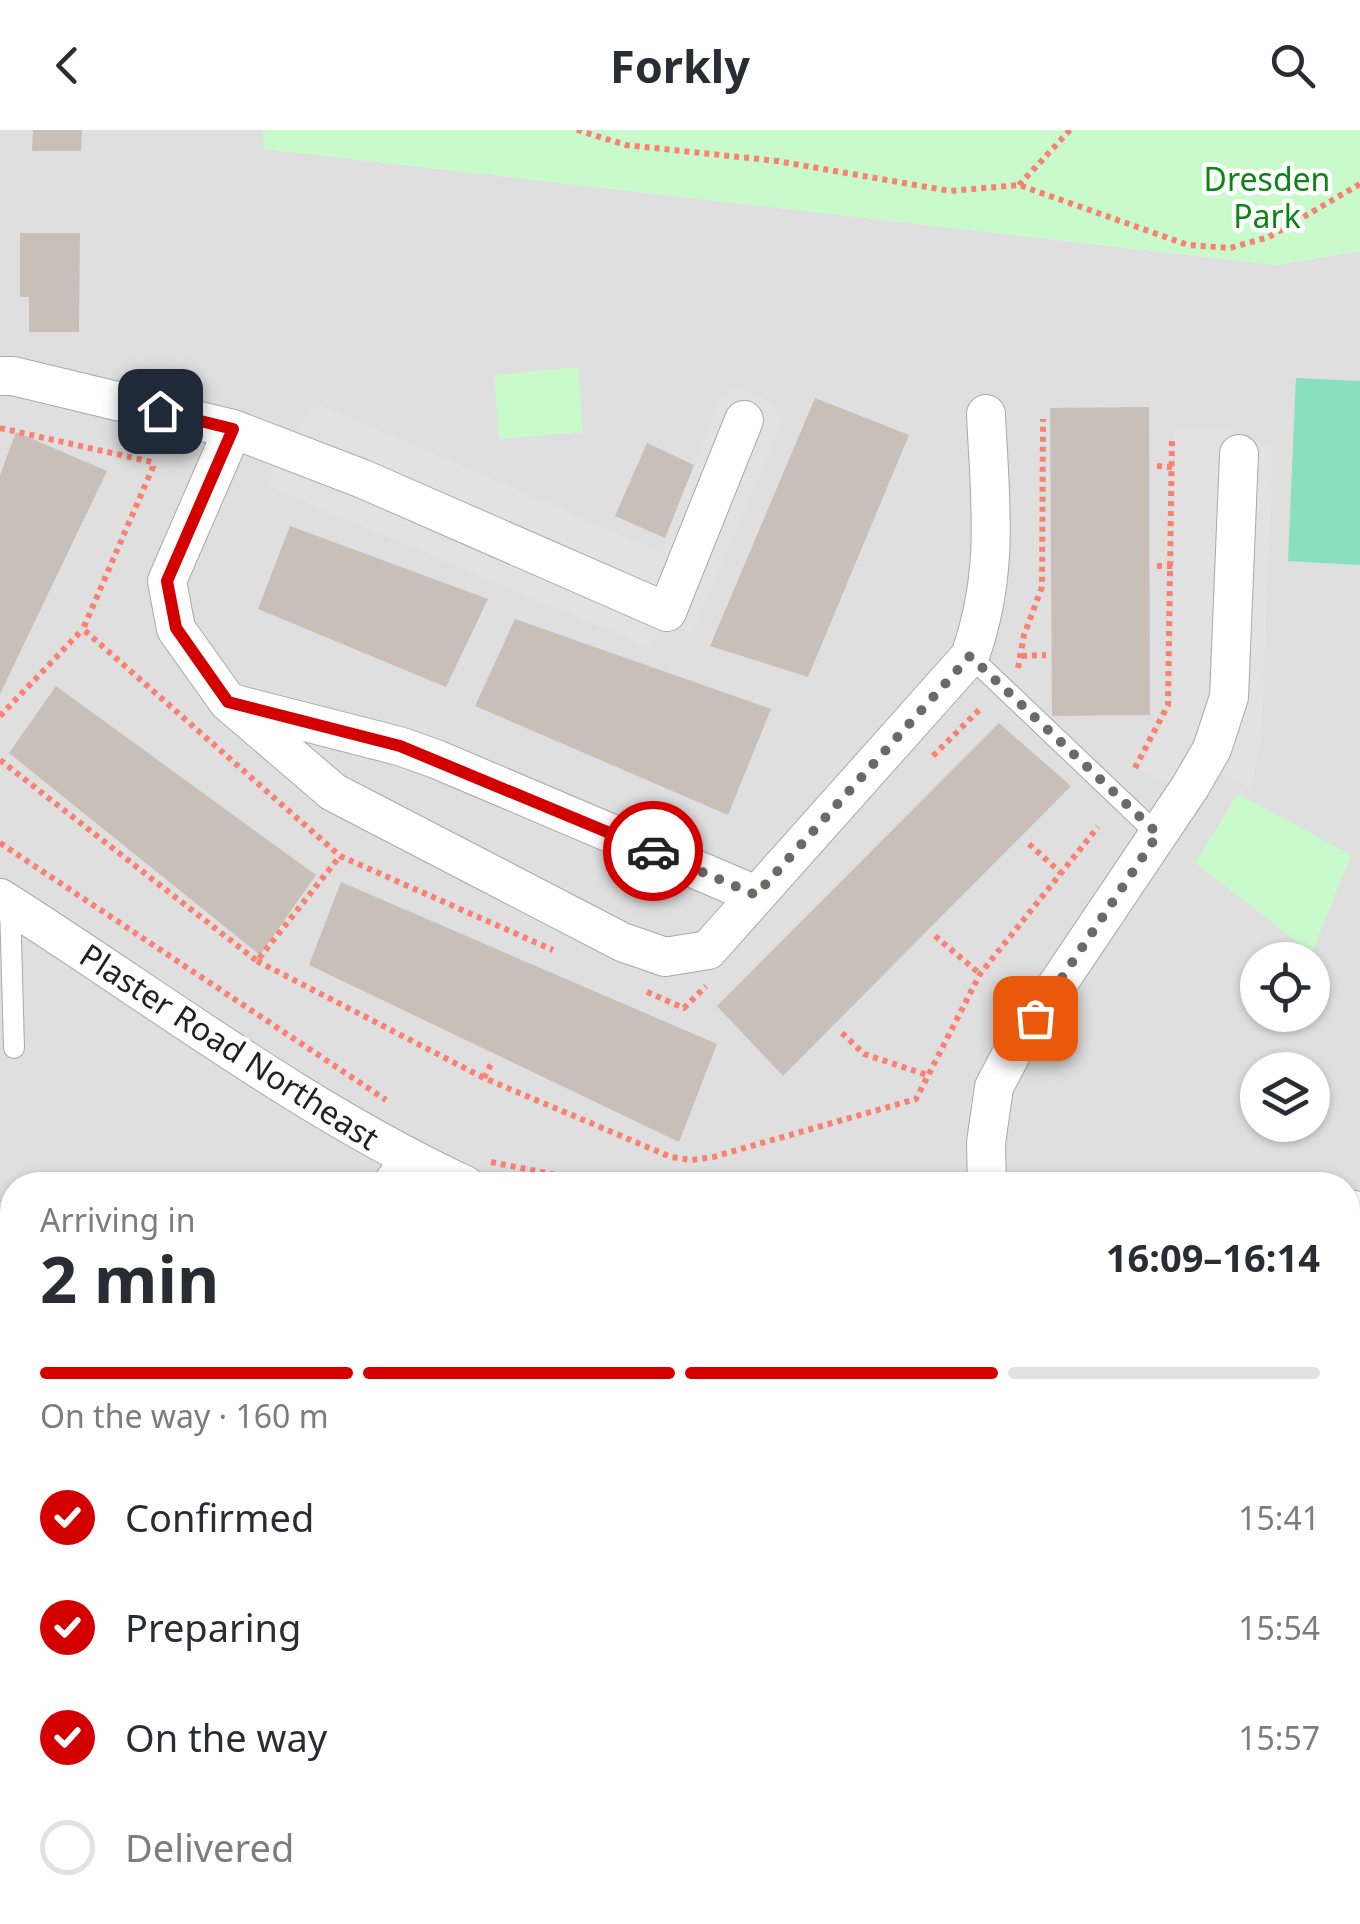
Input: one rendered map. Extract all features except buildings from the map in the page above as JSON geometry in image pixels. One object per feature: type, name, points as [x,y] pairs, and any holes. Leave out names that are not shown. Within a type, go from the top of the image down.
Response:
[{"type":"street","points":[[0,376],[233,429],[363,479],[667,612],[744,420]]},
{"type":"street","points":[[233,429],[167,581],[176,628],[228,702],[333,792],[622,942],[665,956],[708,950],[970,656],[984,615],[993,551],[986,414]]},
{"type":"street","points":[[987,1172],[986,1143],[994,1087],[1014,1049],[1212,749],[1229,697],[1239,454]]},
{"type":"street","points":[[228,702],[400,746],[436,759],[756,895]]},
{"type":"street","name":"Plaster Road Northeast","points":[[5,901],[314,1103],[391,1170],[472,1170]]},
{"type":"lane","points":[[970,656],[1158,834]]},
{"type":"lane","points":[[5,901],[14,1048]]},
{"type":"path","points":[[577,130],[626,144],[777,161],[950,190],[1019,186],[1188,245],[1230,248],[1269,237],[1360,184]]},
{"type":"path","points":[[1019,186],[1070,130]]},
{"type":"path","points":[[1018,669],[1024,636],[1042,586],[1043,418]]},
{"type":"path","points":[[1136,768],[1168,705],[1172,438]]},
{"type":"path","points":[[1157,466],[1172,467]]},
{"type":"path","points":[[1157,566],[1172,566]]},
{"type":"path","points":[[0,716],[82,629]]},
{"type":"path","points":[[1154,654],[1168,654]]},
{"type":"path","points":[[1022,656],[1046,655]]},
{"type":"path","points":[[0,760],[257,961],[484,1078],[671,1157],[691,1160],[713,1158],[916,1099],[980,974],[1098,826]]},
{"type":"path","points":[[0,843],[399,1109]]},
{"type":"path","points":[[1029,844],[1062,873]]},
{"type":"path","points":[[257,961],[340,856]]},
{"type":"path","points":[[935,936],[980,974]]},
{"type":"path","points":[[842,1032],[864,1054],[930,1076]]},
{"type":"path","points":[[484,1078],[492,1062]]},
{"type":"path","points":[[607,1129],[612,1118]]},
{"type":"path","points":[[472,1170],[494,1164],[537,1172]]},
{"type":"shaded area","points":[[0,130],[263,130],[265,149],[1276,265],[1360,251],[1360,1172],[0,1172]]},
{"type":"shaded area","points":[[736,389],[759,395],[772,404],[782,423],[692,633],[661,620],[651,648],[268,486],[277,456],[318,404],[661,552],[721,398]]},
{"type":"shaded area","points":[[1175,428],[1226,430],[1273,449],[1261,738],[1251,790],[1226,775],[1170,784],[1141,769],[1173,700]]},
{"type":"green space","name":"Dresden Park","points":[[263,130],[1360,130],[1360,251],[1276,265],[264,149]]},
{"type":"green space","points":[[578,367],[583,432],[499,439],[494,375]]},
{"type":"green space","points":[[1296,378],[1360,381],[1360,565],[1288,561]]},
{"type":"green space","points":[[1238,794],[1351,855],[1316,942],[1298,942],[1195,863]]},
{"type":"way so far","points":[[653,851],[756,895],[970,656],[1158,834],[1035,1018]]},
{"type":"route","points":[[160,411],[233,429],[167,581],[176,628],[228,702],[400,746],[653,851]]}]
